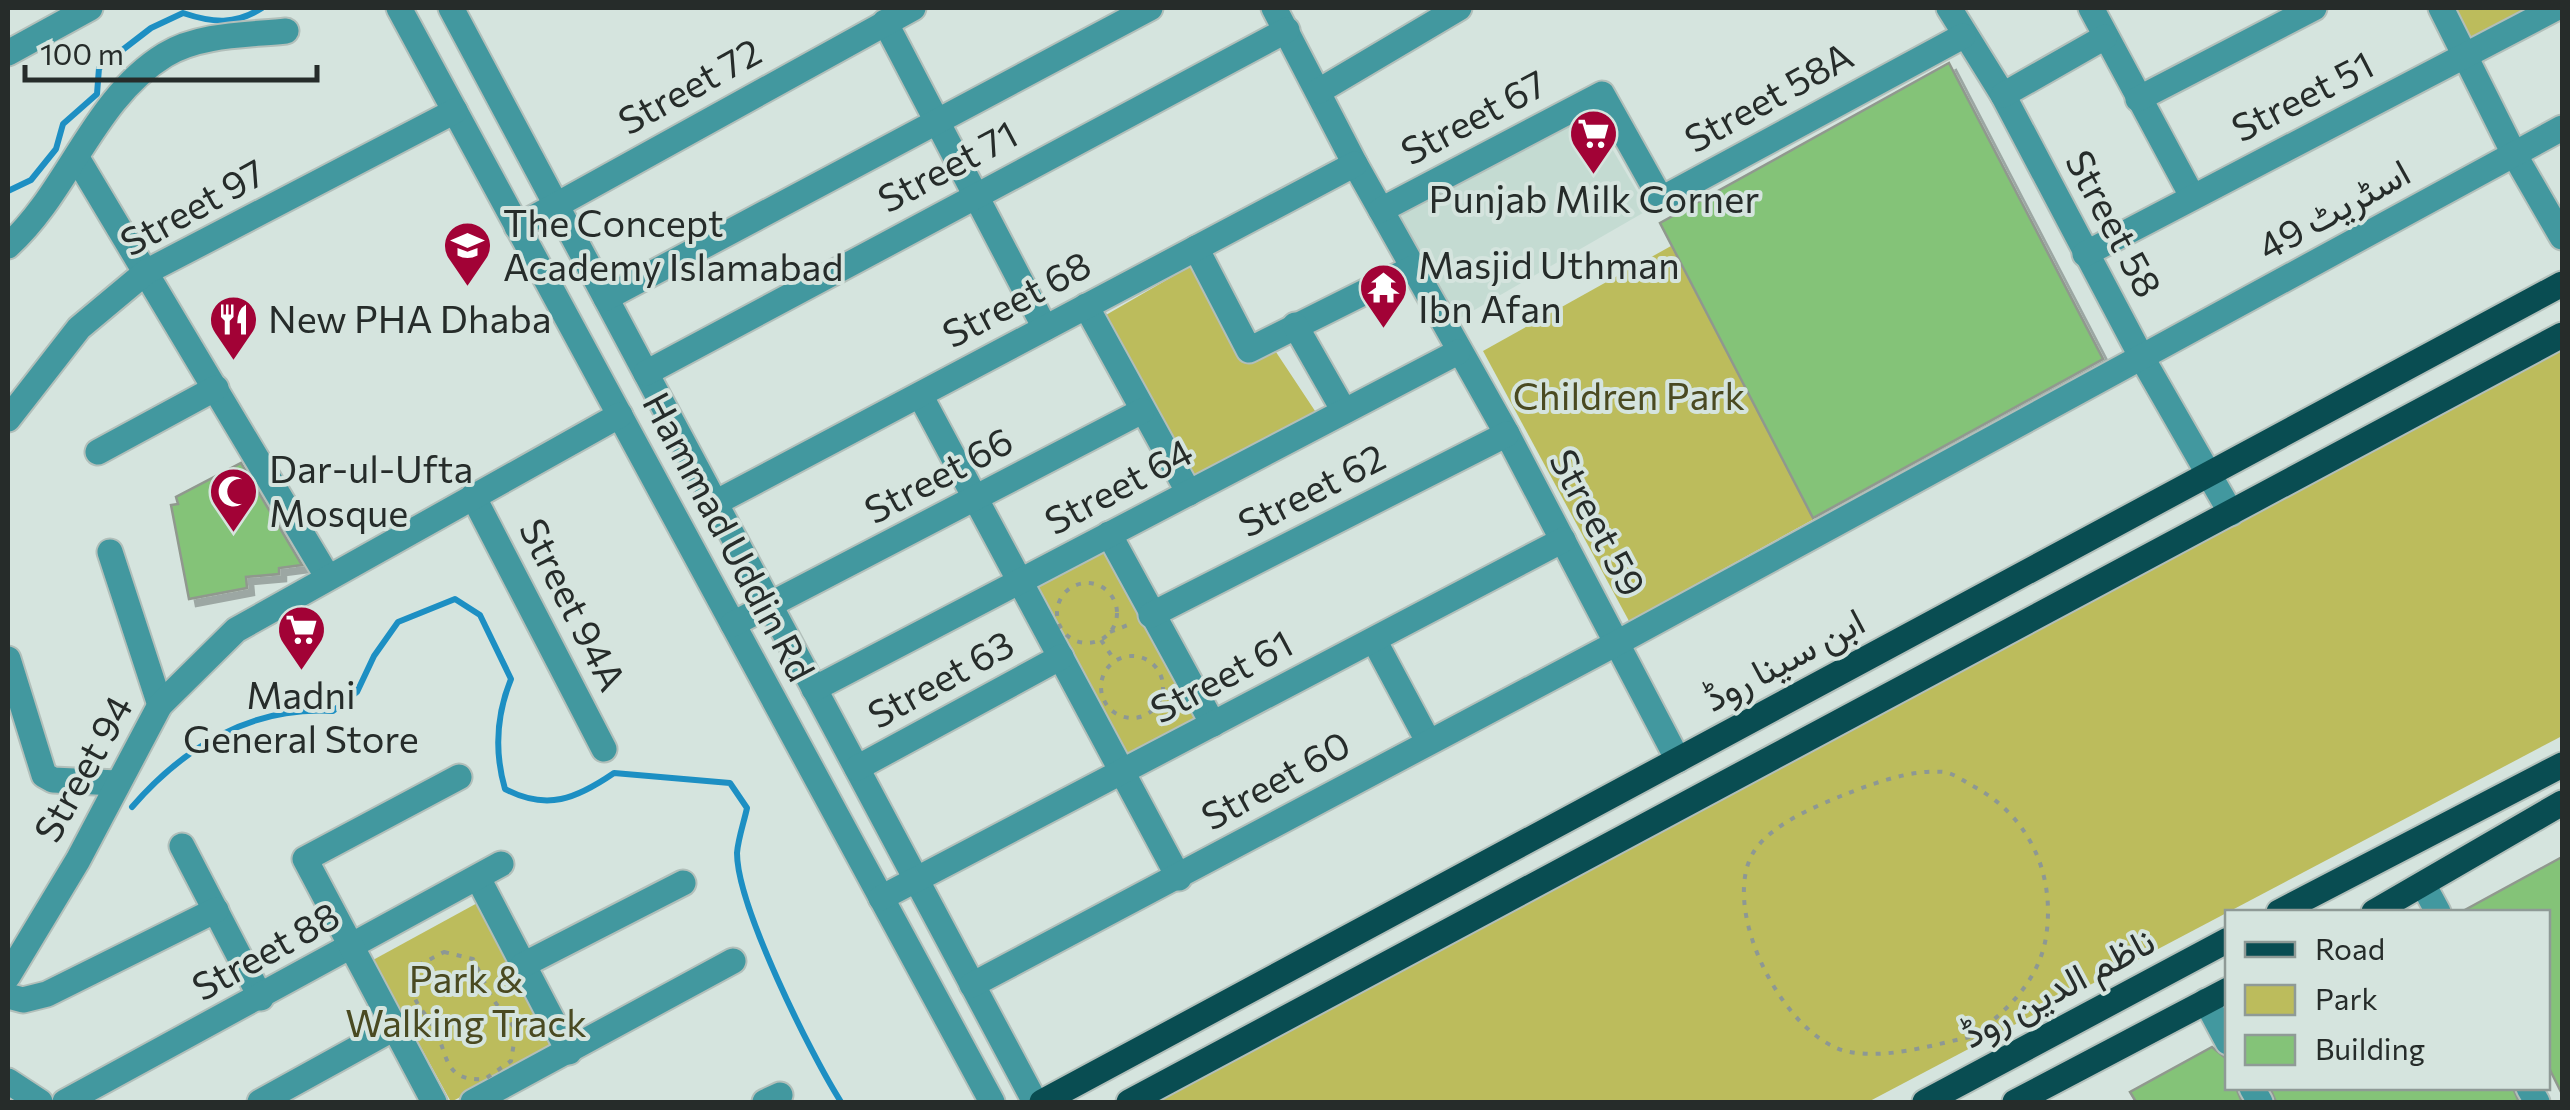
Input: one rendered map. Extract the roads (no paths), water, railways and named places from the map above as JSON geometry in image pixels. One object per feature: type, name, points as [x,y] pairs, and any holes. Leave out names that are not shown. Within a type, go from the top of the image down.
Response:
[{"type":"main road","name":"ابن سینا روڈ","points":[[1038,1102],[2562,284]]},
{"type":"main road","points":[[1129,1102],[2562,335]]},
{"type":"main road","points":[[2283,910],[2556,769],[2562,800],[2424,886],[2378,910]]},
{"type":"main road","name":"ناظم الدین روڈ","points":[[1924,1102],[2225,942]]},
{"type":"main road","points":[[2015,1102],[2217,996]]},
{"type":"street","points":[[8,53],[90,8]]},
{"type":"street","name":"Hammad Uddin Rd","points":[[399,8],[992,1102]]},
{"type":"street","name":"Hammad Uddin Rd","points":[[451,8],[1038,1102]]},
{"type":"street","name":"Street 72","points":[[517,227],[914,8]]},
{"type":"street","points":[[606,298],[935,119],[1150,8]]},
{"type":"street","name":"Street 58","points":[[1949,8],[1962,36],[2003,95],[2085,254],[2231,512]]},
{"type":"street","points":[[2091,8],[2192,196]]},
{"type":"street","points":[[2138,99],[2314,8]]},
{"type":"street","points":[[2441,8],[2514,154],[2562,237]]},
{"type":"street","name":"Street 51","points":[[2085,254],[2556,8]]},
{"type":"street","points":[[1320,91],[1447,10]]},
{"type":"street","name":"Street 59","points":[[1280,19],[1380,210],[1507,434],[1678,760]]},
{"type":"street","name":"Street 71","points":[[646,373],[974,195],[1280,19]]},
{"type":"street","points":[[886,22],[1046,328]]},
{"type":"street","points":[[8,246],[102,118],[165,55],[196,42],[286,30]]},
{"type":"street","name":"Street 58A","points":[[1602,94],[1658,194],[1664,196],[1962,36]]},
{"type":"street","points":[[2003,95],[2106,37]]},
{"type":"street","name":"Street 67","points":[[1380,210],[1602,94]]},
{"type":"street","name":"Street 97","points":[[8,419],[79,328],[146,272],[455,111]]},
{"type":"street","name":"اسٹریٹ 49","points":[[1617,643],[2562,128]]},
{"type":"street","points":[[76,158],[328,576]]},
{"type":"street","name":"Street 68","points":[[716,503],[1355,164]]},
{"type":"street","points":[[1196,248],[1249,350],[1414,267]]},
{"type":"street","points":[[1086,306],[1189,492]]},
{"type":"street","points":[[1295,326],[1344,412]]},
{"type":"street","name":"Street 64","points":[[814,689],[1458,352]]},
{"type":"street","points":[[98,452],[216,388]]},
{"type":"street","points":[[920,395],[1179,878]]},
{"type":"street","name":"Street 66","points":[[733,624],[1142,411]]},
{"type":"street","name":"Street 94","points":[[8,976],[160,705],[236,630],[620,415]]},
{"type":"street","name":"Street 62","points":[[1151,616],[1507,434]]},
{"type":"street","name":"Street 94A","points":[[473,496],[604,749]]},
{"type":"street","points":[[1110,534],[1151,616],[1214,724]]},
{"type":"street","name":"Street 61","points":[[881,898],[1563,540]]},
{"type":"street","points":[[110,552],[160,705]]},
{"type":"street","points":[[1374,640],[1428,740]]},
{"type":"street","name":"Street 60","points":[[972,984],[1179,878],[1428,740],[1617,643]]},
{"type":"street","name":"Street 63","points":[[857,768],[1060,657]]},
{"type":"street","points":[[8,659],[44,775],[53,780],[118,783]]},
{"type":"street","points":[[434,1102],[304,859],[459,778]]},
{"type":"street","points":[[182,846],[261,998]]},
{"type":"street","name":"Street 88","points":[[65,1102],[500,864]]},
{"type":"street","points":[[478,878],[569,1052]]},
{"type":"street","points":[[523,965],[684,882]]},
{"type":"street","points":[[2424,886],[2437,910]]},
{"type":"street","points":[[8,996],[22,1000],[47,994],[216,910]]},
{"type":"street","points":[[473,1102],[733,961]]},
{"type":"street","points":[[2217,996],[2225,1029]]},
{"type":"street","points":[[260,1102],[394,1028]]},
{"type":"street","points":[[8,1081],[40,1102]]},
{"type":"waterway","points":[[8,191],[31,180],[56,149],[63,124],[97,94],[99,68],[151,28],[183,13],[224,21],[262,8]]},
{"type":"waterway","points":[[132,807],[174,766],[221,735],[274,715],[333,711],[357,692],[374,656],[398,622],[455,599],[480,615],[511,679],[498,734],[505,789],[534,799],[561,799],[587,790],[614,773],[730,783],[747,808],[737,853],[749,908],[795,1017],[841,1102]]},
{"type":"place","name":"Punjab Milk Corner","points":[[1594,176]]},
{"type":"place","name":"The Concept Academy Islamabad","points":[[468,288]]},
{"type":"place","name":"Masjid Uthman Ibn Afan","points":[[1383,330]]},
{"type":"place","name":"New PHA Dhaba","points":[[233,362]]},
{"type":"place","name":"Dar-ul-Ufta Mosque","points":[[234,534]]},
{"type":"place","name":"Madni General Store","points":[[301,672]]},
{"type":"park label","name":"Children Park","points":[[1629,397]]},
{"type":"park label","name":"Park & Walking Track","points":[[466,1002]]}]
